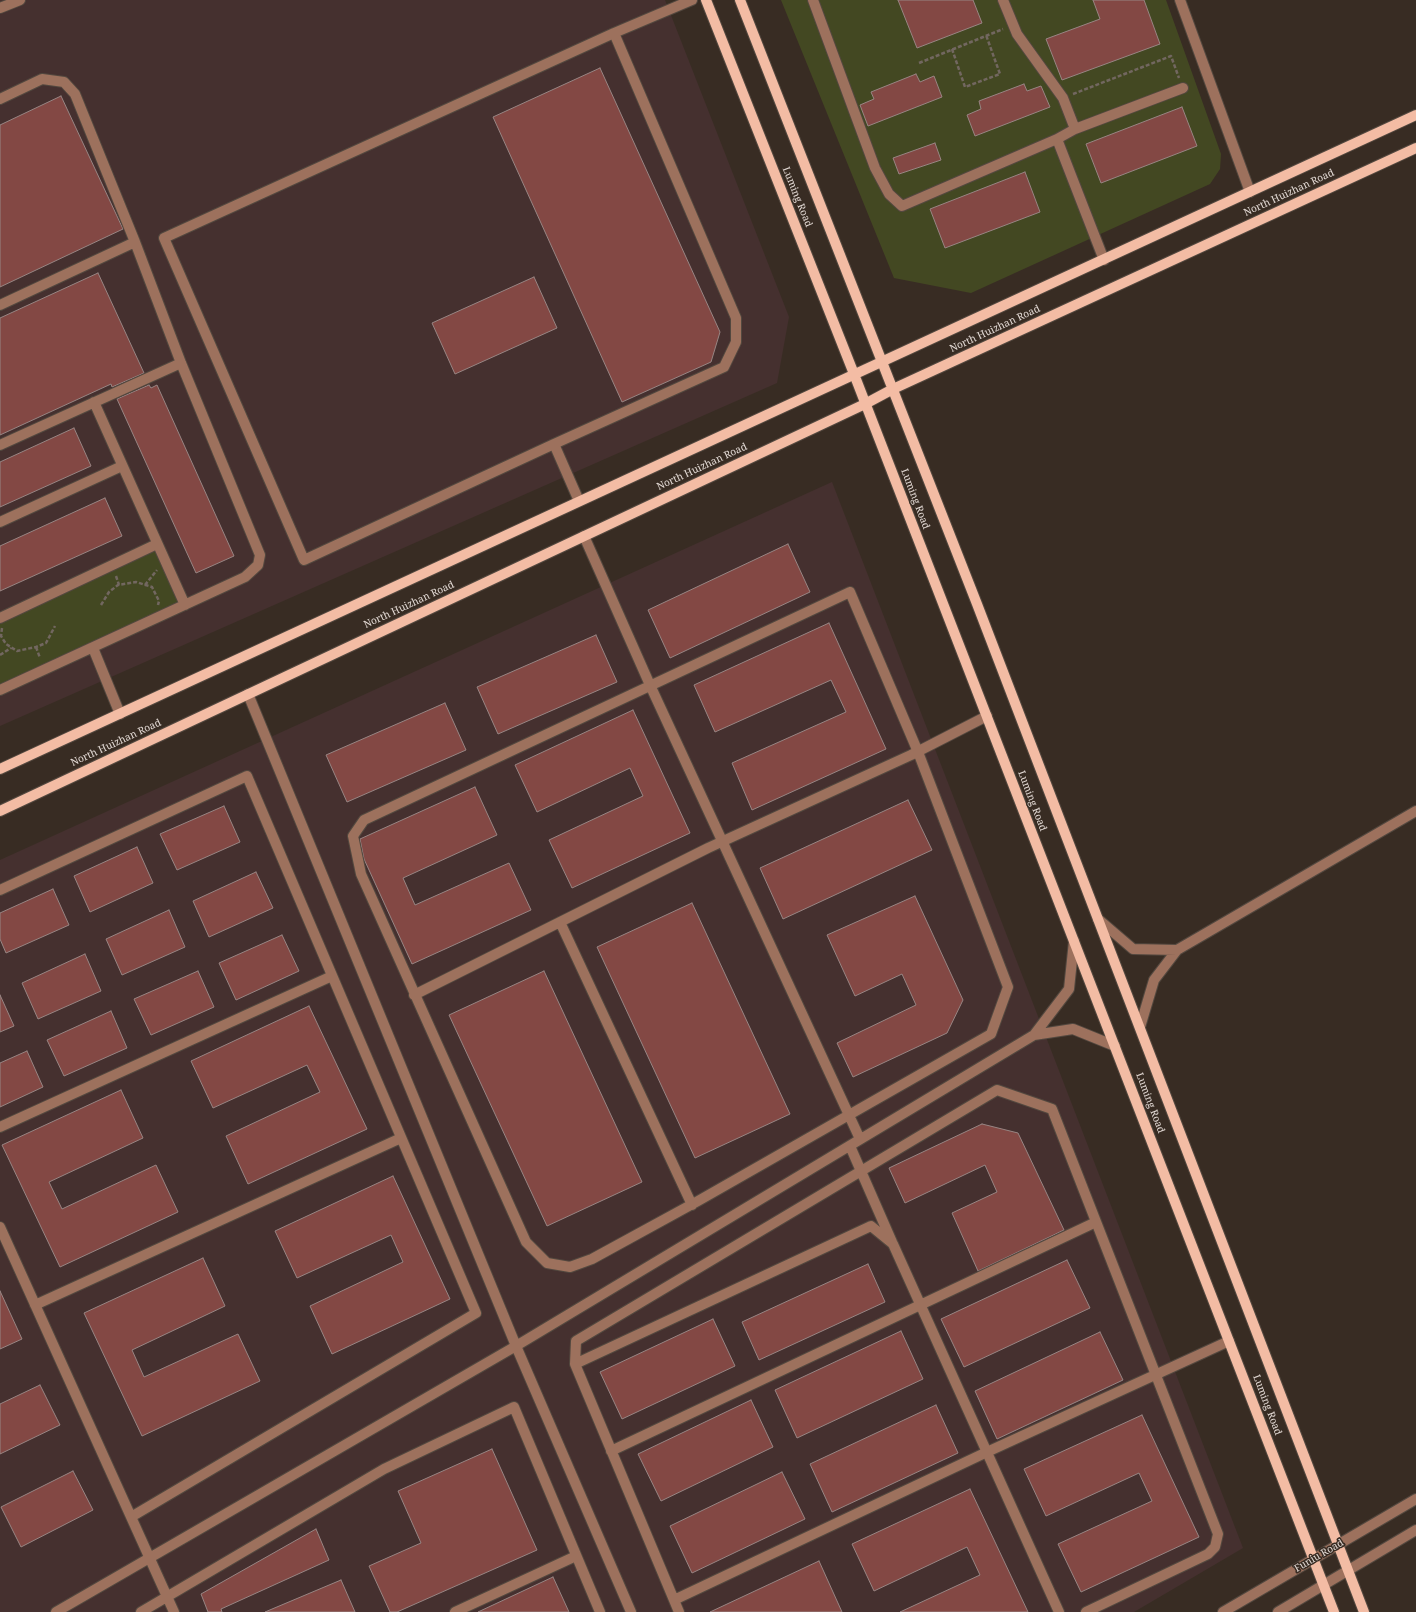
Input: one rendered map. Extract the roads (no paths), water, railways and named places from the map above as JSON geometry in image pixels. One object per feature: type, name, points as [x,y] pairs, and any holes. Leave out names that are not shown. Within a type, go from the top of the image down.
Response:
[{"type":"main road","name":"Luming Road","points":[[706,0],[854,374],[1334,1612]]},
{"type":"main road","name":"Luming Road","points":[[740,0],[893,389],[1140,1027],[1364,1612]]},
{"type":"main road","name":"North Huizhan Road","points":[[0,769],[1416,115]]},
{"type":"main road","name":"North Huizhan Road","points":[[0,811],[865,404],[893,389],[1416,148]]},
{"type":"street","points":[[0,8],[20,0]]},
{"type":"street","points":[[614,33],[736,318],[736,342],[724,367],[304,560],[164,238],[614,33],[692,0]]},
{"type":"street","points":[[812,0],[875,168],[889,194],[902,206],[1058,139],[1075,130],[1183,88]]},
{"type":"street","points":[[1004,0],[1017,34],[1063,98],[1075,130]]},
{"type":"street","points":[[1180,0],[1250,192]]},
{"type":"street","points":[[0,99],[42,79],[64,82],[75,94],[135,242],[181,363],[260,555],[258,565],[245,577],[0,690]]},
{"type":"street","points":[[1058,139],[1104,260]]},
{"type":"street","points":[[0,305],[135,242]]},
{"type":"street","points":[[0,445],[181,363]]},
{"type":"street","points":[[94,402],[185,605]]},
{"type":"street","points":[[554,444],[579,501]]},
{"type":"street","points":[[0,522],[122,466]]},
{"type":"street","points":[[584,536],[650,685],[860,1139]]},
{"type":"street","points":[[5,615],[157,544]]},
{"type":"street","points":[[850,592],[918,752],[1008,987],[991,1034],[692,1204],[592,1259],[570,1267],[547,1263],[526,1242],[360,874],[354,836],[364,820],[850,592]]},
{"type":"street","points":[[92,648],[120,714]]},
{"type":"street","points":[[248,694],[516,1346],[630,1612]]},
{"type":"street","points":[[414,995],[722,842],[918,752],[987,716]]},
{"type":"street","points":[[0,890],[247,776],[476,1313],[131,1517]]},
{"type":"street","points":[[1140,1027],[1154,980],[1177,950],[1416,811]]},
{"type":"street","points":[[1098,919],[1134,949],[1177,950]]},
{"type":"street","points":[[560,922],[692,1204]]},
{"type":"street","points":[[56,1612],[516,1346],[1034,1035],[1069,990],[1074,941]]},
{"type":"street","points":[[0,1127],[332,976]]},
{"type":"street","points":[[1034,1035],[1073,1029],[1114,1046]]},
{"type":"street","points":[[679,1612],[575,1364],[576,1341],[997,1090],[1052,1109],[1218,1534],[1215,1547],[1208,1554],[1086,1612]]},
{"type":"street","points":[[35,1305],[401,1138]]},
{"type":"street","points":[[850,1146],[1059,1612]]},
{"type":"street","points":[[611,1450],[1096,1222]]},
{"type":"street","points":[[575,1364],[871,1226],[893,1244]]},
{"type":"street","points":[[0,1228],[174,1612]]},
{"type":"street","points":[[674,1600],[987,1452],[1229,1341]]},
{"type":"street","points":[[141,1612],[384,1469],[514,1407],[600,1612]]},
{"type":"street","name":"Funiu Road","points":[[1223,1612],[1416,1499]]},
{"type":"street","points":[[1278,1612],[1416,1530]]},
{"type":"street","points":[[455,1612],[576,1556]]}]
